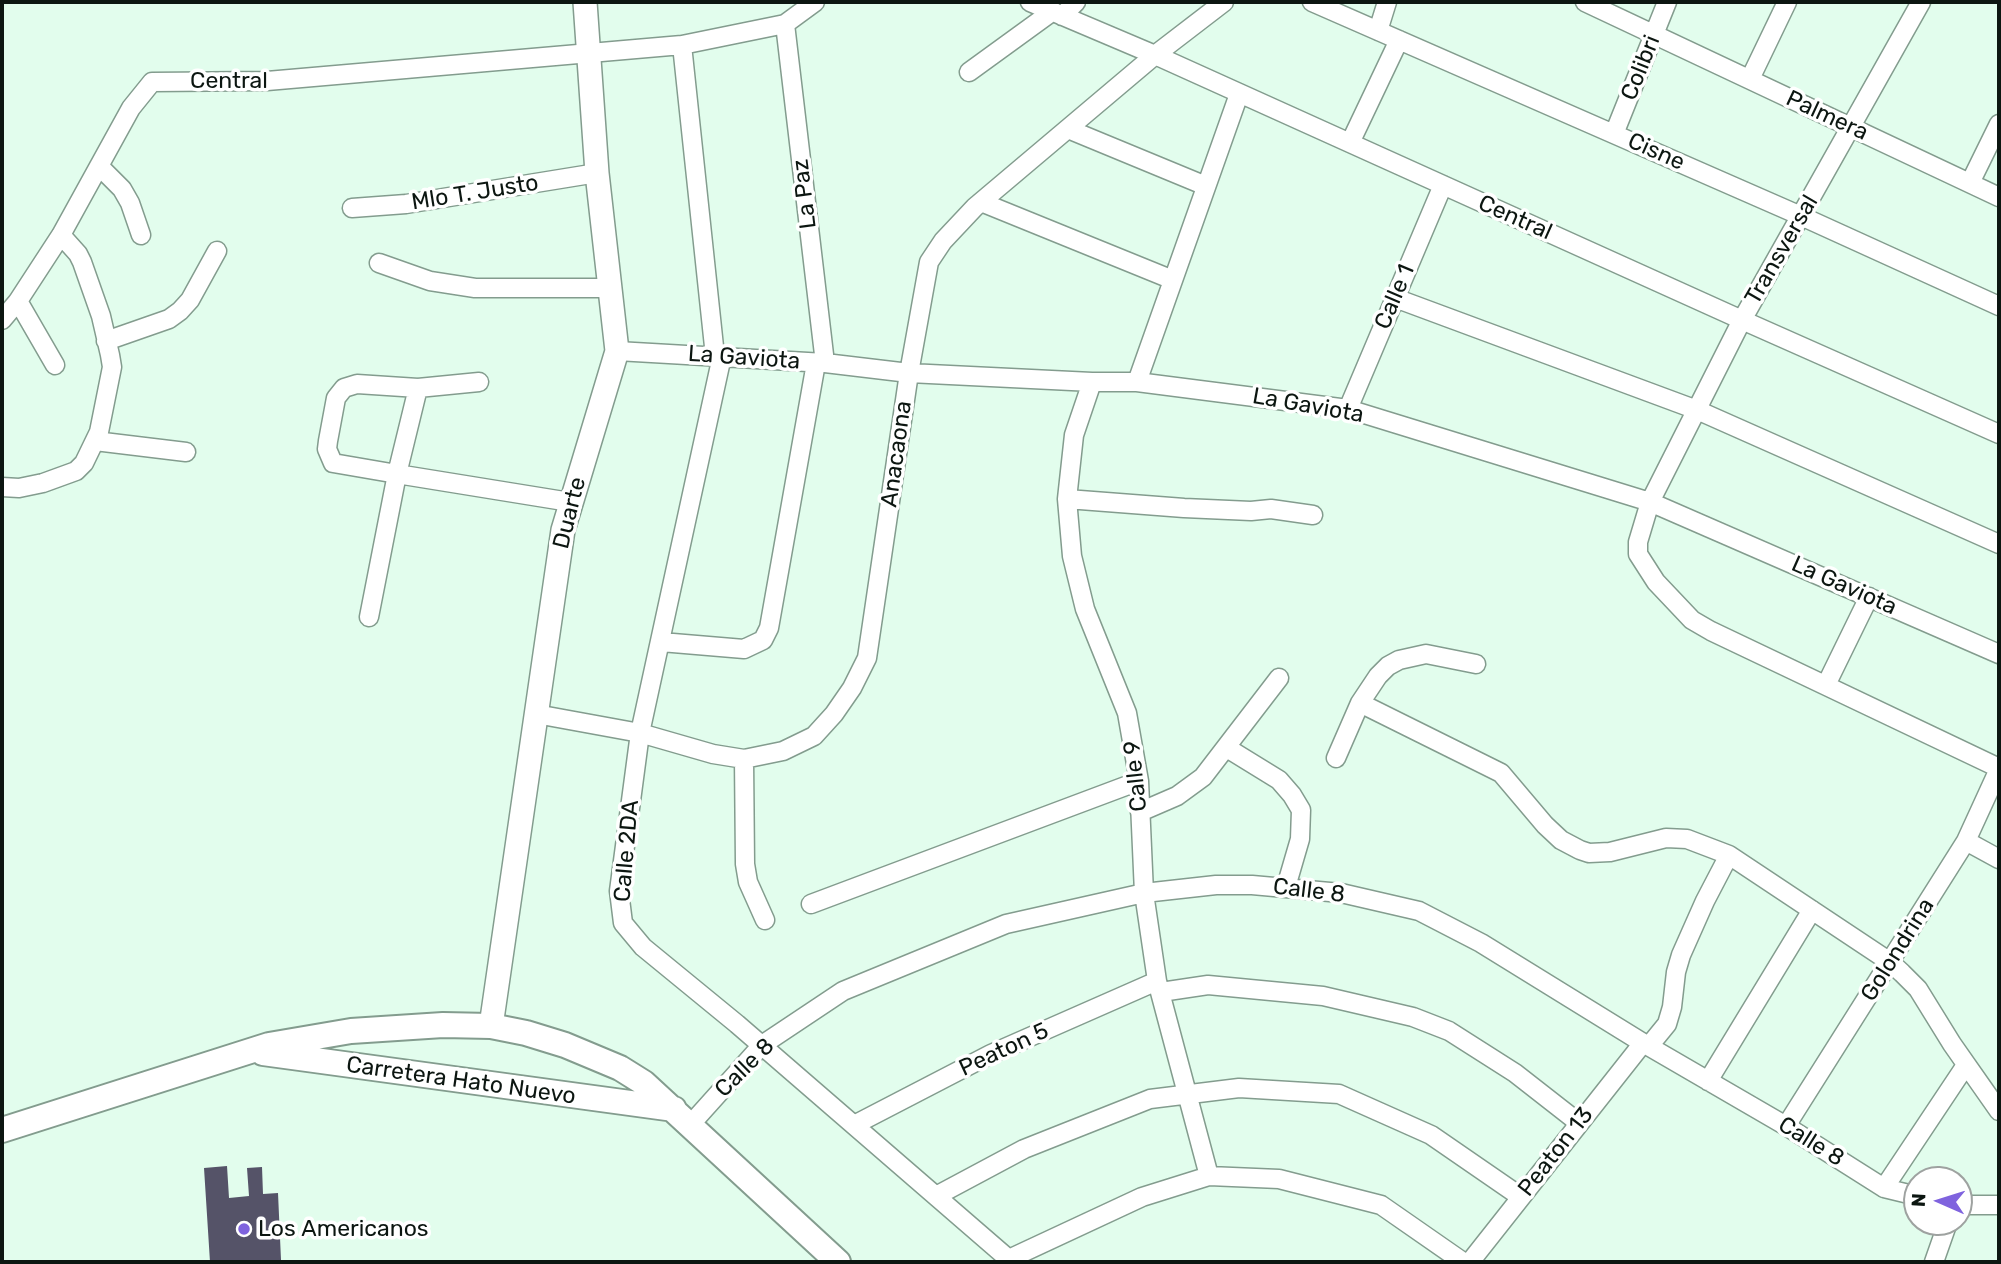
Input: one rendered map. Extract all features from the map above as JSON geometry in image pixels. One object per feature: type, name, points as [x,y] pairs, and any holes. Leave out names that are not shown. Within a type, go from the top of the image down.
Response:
[{"type":"main road","name":"Carretera Hato Nuevo","points":[[2,1130],[269,1045],[351,1031],[443,1025],[491,1026],[565,1045],[620,1068],[643,1083],[838,1262]]},
{"type":"main road","name":"Carretera Hato Nuevo","points":[[248,1051],[682,1117]]},
{"type":"street","name":"Duarte","points":[[491,1026],[563,530],[617,351],[597,173],[585,2]]},
{"type":"street","points":[[785,24],[815,2]]},
{"type":"street","name":"Central","points":[[1030,2],[1155,55],[1999,434]]},
{"type":"street","points":[[969,72],[1076,2]]},
{"type":"street","name":"Anacaona","points":[[536,714],[640,733],[713,754],[744,759],[783,751],[814,736],[852,688],[867,659],[909,373],[929,262],[943,241],[981,202],[1155,55],[1224,2]]},
{"type":"street","name":"Cisne","points":[[1312,2],[1801,216],[1999,306]]},
{"type":"street","points":[[1378,31],[1387,2]]},
{"type":"street","name":"Palmera","points":[[1585,2],[1999,197]]},
{"type":"street","name":"Colibri","points":[[1614,134],[1667,2]]},
{"type":"street","points":[[1750,79],[1787,2]]},
{"type":"street","name":"Transversal","points":[[1826,685],[1692,620],[1644,567],[1638,554],[1638,542],[1650,502],[1742,320],[1922,2]]},
{"type":"street","name":"Central","points":[[2,320],[18,301],[61,235],[131,108],[146,87],[159,80],[267,81],[682,45],[785,24]]},
{"type":"street","name":"La Paz","points":[[661,642],[744,649],[763,639],[769,628],[821,363],[785,24]]},
{"type":"street","points":[[1350,143],[1399,40]]},
{"type":"street","name":"Calle 2DA","points":[[682,45],[719,356],[640,733],[618,891],[622,923],[643,947],[762,1045],[1010,1261]]},
{"type":"street","points":[[1137,382],[1239,94]]},
{"type":"street","points":[[1969,183],[1999,124]]},
{"type":"street","points":[[1068,129],[1206,186]]},
{"type":"street","points":[[99,166],[122,189],[141,235]]},
{"type":"street","name":"Mlo T. Justo","points":[[352,208],[406,204],[597,173]]},
{"type":"street","name":"Calle 1","points":[[1348,409],[1443,185]]},
{"type":"street","points":[[981,202],[1173,280]]},
{"type":"street","points":[[2,487],[19,488],[43,483],[76,471],[84,463],[99,432],[112,367],[101,316],[82,262],[61,235]]},
{"type":"street","points":[[106,341],[169,319],[180,311],[190,300],[217,251]]},
{"type":"street","points":[[379,263],[430,281],[475,288],[610,288]]},
{"type":"street","points":[[1395,298],[1697,410],[1999,544]]},
{"type":"street","points":[[18,301],[55,365]]},
{"type":"street","name":"La Gaviota","points":[[617,351],[821,363],[909,373],[1137,382],[1348,409],[1650,502],[1999,654]]},
{"type":"street","points":[[479,382],[418,388],[350,385],[344,388],[337,398],[327,449],[333,463],[570,502]]},
{"type":"street","name":"Calle 9","points":[[1092,382],[1074,435],[1068,499],[1072,556],[1085,609],[1127,713],[1139,781],[1144,893],[1159,987],[1209,1176]]},
{"type":"street","points":[[369,617],[397,474],[418,388]]},
{"type":"street","points":[[95,441],[186,452]]},
{"type":"street","points":[[1068,499],[1184,508],[1251,511],[1271,509],[1313,515]]},
{"type":"street","points":[[1869,597],[1826,685],[1999,768]]},
{"type":"street","points":[[1336,758],[1360,703],[1388,666],[1399,660],[1426,654],[1476,664]]},
{"type":"street","points":[[1140,812],[1177,796],[1197,783],[1227,748],[1279,678]]},
{"type":"street","points":[[1360,703],[1501,773],[1545,825],[1561,840],[1580,850],[1589,853],[1610,852],[1666,838],[1688,839],[1729,855],[1890,962],[1918,989],[1999,1111]]},
{"type":"street","points":[[1227,748],[1279,780],[1301,810],[1300,839],[1286,887]]},
{"type":"street","points":[[744,759],[745,864],[748,881],[765,920]]},
{"type":"street","name":"Golondrina","points":[[1786,1126],[1966,841],[1999,768]]},
{"type":"street","points":[[811,904],[1139,781]]},
{"type":"street","points":[[1966,841],[1999,859]]},
{"type":"street","name":"Peaton 13","points":[[1470,1262],[1580,1123],[1646,1044],[1667,1024],[1681,955],[1729,855]]},
{"type":"street","name":"Calle 8","points":[[682,1117],[762,1045],[843,991],[1006,924],[1144,893],[1216,885],[1286,887],[1341,893],[1419,911],[1481,943],[1884,1188],[1903,1193]]},
{"type":"street","points":[[1708,1081],[1812,910]]},
{"type":"street","name":"Peaton 5","points":[[854,1125],[991,1054],[1159,987],[1208,985],[1323,996],[1413,1017],[1449,1031],[1515,1073],[1580,1123]]},
{"type":"street","points":[[1884,1188],[1966,1065]]},
{"type":"street","points":[[936,1196],[1024,1149],[1150,1099],[1239,1088],[1339,1094],[1431,1135],[1521,1196]]},
{"type":"street","points":[[1010,1261],[1142,1197],[1209,1176],[1279,1179],[1381,1205],[1463,1262]]},
{"type":"street","points":[[1973,1205],[1999,1205]]},
{"type":"street","points":[[1934,1262],[1943,1236]]},
{"type":"building","name":"Los Americanos","points":[[227,1166],[229,1198],[249,1196],[247,1168],[262,1167],[263,1194],[278,1193],[281,1260],[210,1262],[204,1168]]},
{"type":"place","name":"Los Americanos","points":[[244,1229]]}]
